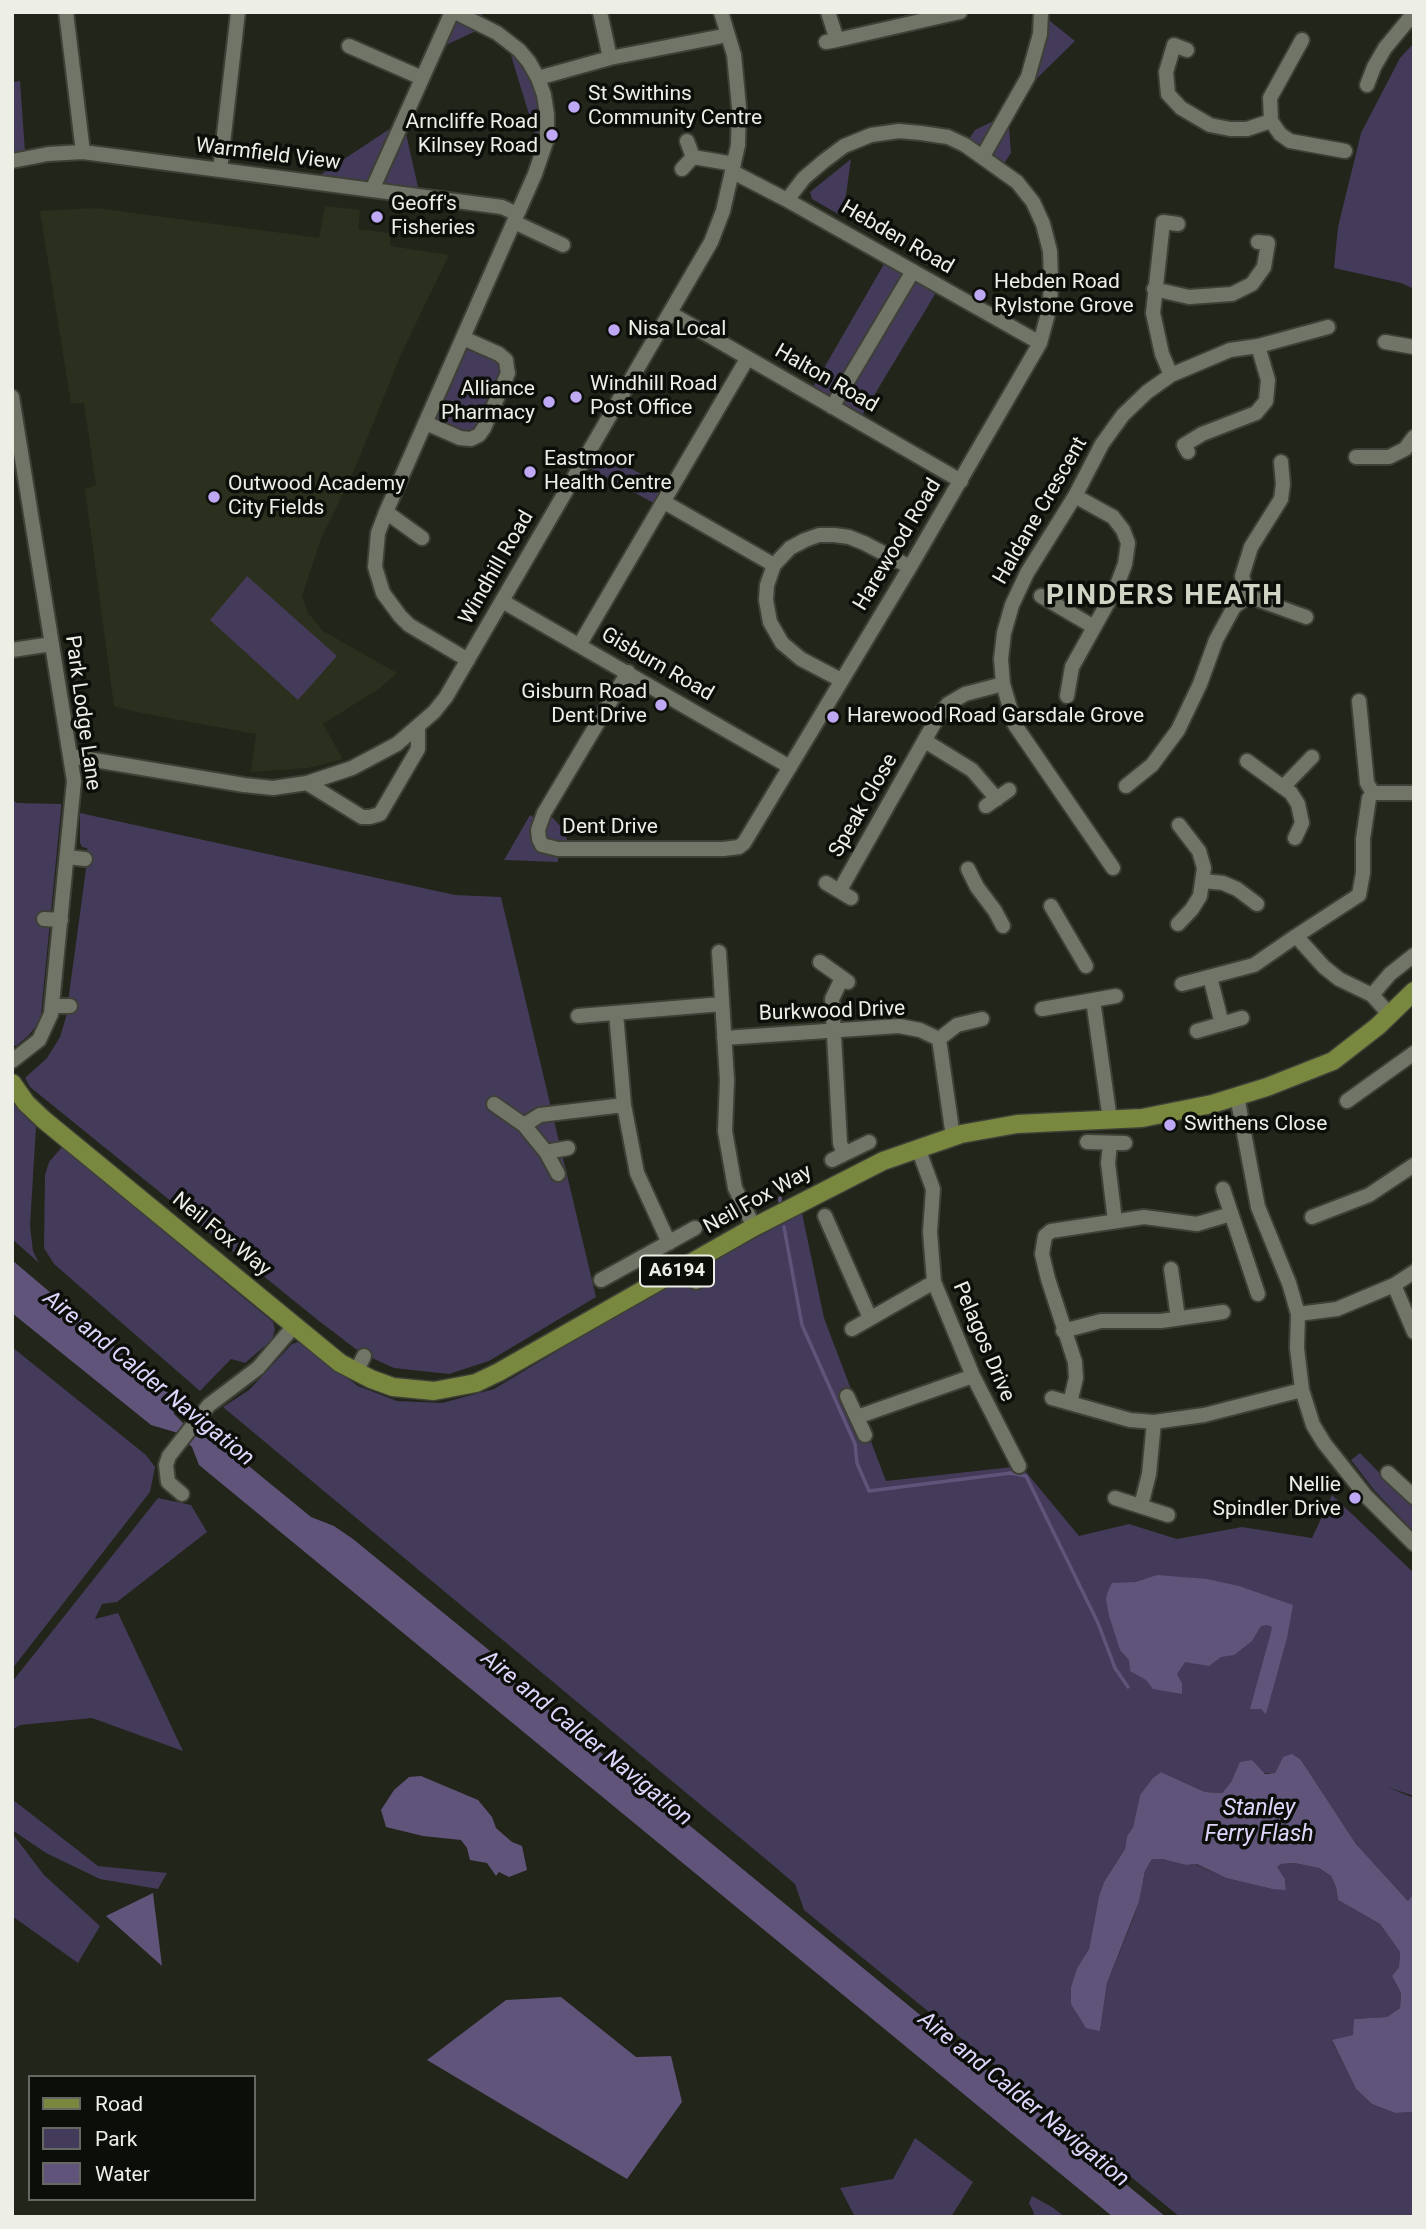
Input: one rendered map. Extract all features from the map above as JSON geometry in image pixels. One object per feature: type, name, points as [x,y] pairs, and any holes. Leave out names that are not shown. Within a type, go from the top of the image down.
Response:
[{"type":"main road","name":"Neil Fox Way","points":[[12,1083],[26,1103],[44,1120],[340,1363],[360,1364],[370,1379],[404,1389],[434,1391],[476,1383],[499,1373],[754,1227],[864,1168],[953,1137],[1017,1124],[1142,1118],[1232,1098],[1294,1078],[1333,1061],[1359,1043],[1414,991]]},
{"type":"street","points":[[66,12],[83,152]]},
{"type":"street","points":[[220,170],[238,12]]},
{"type":"street","points":[[372,190],[453,12],[487,26],[519,50],[538,78],[547,114],[547,139],[535,174],[386,512],[375,550],[375,567],[383,593],[391,606],[409,625],[468,660]]},
{"type":"street","points":[[600,12],[610,58]]},
{"type":"street","name":"Windhill Road","points":[[70,756],[273,788],[307,783],[352,768],[397,744],[434,712],[468,660],[711,242],[723,211],[738,145],[740,107],[734,55],[722,12]]},
{"type":"street","points":[[828,12],[829,42],[905,18],[960,12]]},
{"type":"street","points":[[983,156],[1028,78],[1040,34],[1041,12]]},
{"type":"street","points":[[1414,13],[1385,48],[1367,85],[1414,25]]},
{"type":"street","points":[[538,78],[610,58],[728,35]]},
{"type":"street","points":[[1302,40],[1270,98],[1271,121],[1280,134],[1290,141],[1345,151]]},
{"type":"street","points":[[1187,50],[1174,45],[1166,72],[1168,94],[1181,108],[1210,125],[1230,129],[1247,129],[1271,121]]},
{"type":"street","points":[[349,46],[422,78]]},
{"type":"street","name":"Harewood Road","points":[[787,200],[804,178],[824,160],[844,146],[871,135],[899,131],[948,137],[983,156],[1017,182],[1033,202],[1043,224],[1050,251],[1051,279],[1050,306],[1040,343],[961,481],[789,767]]},
{"type":"street","points":[[687,141],[693,157]]},
{"type":"street","name":"Warmfield View","points":[[12,161],[48,154],[83,152],[502,207],[515,218],[563,245]]},
{"type":"street","points":[[693,157],[733,168]]},
{"type":"street","points":[[682,169],[693,157]]},
{"type":"street","name":"Hebden Road","points":[[733,168],[1040,343]]},
{"type":"street","points":[[1171,375],[1157,335],[1153,313],[1154,289],[1163,222],[1178,224]]},
{"type":"street","points":[[1154,289],[1189,297],[1232,294],[1252,284],[1265,267],[1268,243],[1258,242]]},
{"type":"street","points":[[832,407],[913,271]]},
{"type":"street","name":"Halton Road","points":[[670,313],[961,481]]},
{"type":"street","name":"Haldane Crescent","points":[[1113,869],[1015,725],[1003,684],[1001,659],[1012,605],[1027,573],[1075,496],[1102,444],[1123,415],[1147,392],[1171,375],[1230,350],[1258,346],[1328,327]]},
{"type":"street","points":[[426,423],[460,438],[471,439],[479,435],[508,373],[506,360],[499,354],[463,338]]},
{"type":"street","points":[[1385,342],[1414,347]]},
{"type":"street","points":[[1188,452],[1184,445],[1202,434],[1256,413],[1266,401],[1268,380],[1258,346]]},
{"type":"street","points":[[580,644],[747,359]]},
{"type":"street","name":"Park Lodge Lane","points":[[12,397],[74,782],[49,1022],[39,1040],[12,1061]]},
{"type":"street","points":[[1356,457],[1389,457],[1405,449],[1414,437]]},
{"type":"street","points":[[1248,596],[1242,576],[1251,547],[1281,499],[1281,462]]},
{"type":"street","points":[[1067,696],[1072,667],[1116,589],[1125,564],[1128,543],[1124,530],[1113,517],[1075,496]]},
{"type":"street","points":[[664,502],[774,565]]},
{"type":"street","points":[[386,512],[422,538]]},
{"type":"street","points":[[841,680],[801,659],[782,643],[770,622],[766,600],[767,585],[774,565],[790,548],[805,540],[820,535],[834,535],[864,543],[910,567]]},
{"type":"street","points":[[1041,596],[1094,627]]},
{"type":"street","points":[[1248,596],[1306,617]]},
{"type":"street","points":[[1129,779],[1152,765],[1178,730],[1226,620],[1234,607],[1248,596]]},
{"type":"street","name":"Gisburn Road","points":[[502,601],[789,767]]},
{"type":"street","points":[[12,650],[52,644]]},
{"type":"street","name":"Dent Drive","points":[[628,672],[544,813],[538,830],[542,845],[558,849],[738,847],[748,839],[789,767]]},
{"type":"street","name":"Speak Close","points":[[826,883],[845,894],[925,741],[948,704],[965,694],[1003,684]]},
{"type":"street","points":[[1359,701],[1367,783],[1373,793]]},
{"type":"street","points":[[307,783],[362,817],[380,814],[418,749],[418,726]]},
{"type":"street","points":[[1363,734],[1378,732]]},
{"type":"street","name":"Speak Close","points":[[925,741],[972,771],[991,802],[1009,790]]},
{"type":"street","points":[[1247,761],[1284,786],[1298,804],[1308,827],[1295,838]]},
{"type":"street","points":[[1284,786],[1308,766]]},
{"type":"street","points":[[1373,793],[1414,793]]},
{"type":"street","points":[[1182,984],[1254,965],[1359,895],[1363,873],[1363,839],[1369,799],[1373,793]]},
{"type":"street","points":[[1178,924],[1200,895],[1204,869],[1199,851],[1179,825]]},
{"type":"street","points":[[67,857],[85,859]]},
{"type":"street","points":[[968,869],[976,887],[1003,926]]},
{"type":"street","points":[[1203,881],[1223,883],[1237,889],[1257,904]]},
{"type":"street","points":[[1051,906],[1086,966]]},
{"type":"street","points":[[44,919],[61,920]]},
{"type":"street","points":[[1296,936],[1324,967],[1339,979],[1372,995],[1390,1015]]},
{"type":"street","points":[[719,952],[727,1080],[725,1131],[735,1188],[754,1227]]},
{"type":"street","points":[[1372,995],[1390,974],[1414,955]]},
{"type":"street","points":[[820,962],[846,980],[832,996],[840,1143],[838,1157],[869,1142]]},
{"type":"street","points":[[1210,977],[1222,1024]]},
{"type":"street","points":[[1042,1009],[1116,996]]},
{"type":"street","points":[[1093,1000],[1110,1120]]},
{"type":"street","points":[[578,1016],[722,1004]]},
{"type":"street","points":[[52,1006],[70,1006]]},
{"type":"street","points":[[616,1013],[624,1105],[637,1173],[668,1243]]},
{"type":"street","points":[[1197,1031],[1242,1018]]},
{"type":"street","points":[[953,1137],[939,1039],[957,1025],[982,1019]]},
{"type":"street","name":"Burkwood Drive","points":[[724,1038],[899,1026],[920,1030],[939,1039]]},
{"type":"street","points":[[1348,1101],[1414,1054]]},
{"type":"street","points":[[1232,1098],[1262,1218],[1289,1283],[1297,1314],[1297,1348],[1302,1390],[1313,1425],[1366,1496],[1414,1544]]},
{"type":"street","points":[[494,1104],[524,1125],[546,1152],[558,1174]]},
{"type":"street","points":[[524,1125],[540,1115],[624,1105]]},
{"type":"street","points":[[1087,1142],[1125,1143]]},
{"type":"street","points":[[1110,1144],[1108,1163],[1115,1221]]},
{"type":"street","name":"Pelagos Drive","points":[[918,1148],[933,1189],[930,1232],[934,1282],[973,1376],[1019,1466]]},
{"type":"street","points":[[546,1152],[568,1149]]},
{"type":"street","points":[[1312,1217],[1369,1195],[1414,1165]]},
{"type":"street","points":[[1223,1189],[1258,1294]]},
{"type":"street","points":[[1070,1403],[1076,1378],[1075,1362],[1063,1331],[1042,1254],[1045,1236],[1051,1231],[1144,1217],[1198,1224],[1231,1214]]},
{"type":"street","points":[[825,1216],[870,1318]]},
{"type":"street","points":[[601,1280],[695,1228]]},
{"type":"street","points":[[688,1265],[696,1282]]},
{"type":"street","points":[[1171,1269],[1178,1318]]},
{"type":"street","points":[[1297,1314],[1336,1309],[1394,1285],[1414,1272]]},
{"type":"street","points":[[852,1329],[934,1282]]},
{"type":"street","points":[[1394,1285],[1414,1332]]},
{"type":"street","points":[[1063,1331],[1101,1321],[1161,1321],[1223,1312]]},
{"type":"street","points":[[182,1494],[168,1482],[166,1475],[166,1465],[174,1449],[209,1405],[268,1359],[295,1325]]},
{"type":"street","points":[[857,1417],[973,1376]]},
{"type":"street","points":[[1052,1398],[1130,1420],[1154,1422],[1204,1415],[1302,1390]]},
{"type":"street","points":[[847,1396],[865,1435]]},
{"type":"street","points":[[1141,1506],[1149,1474],[1154,1422]]},
{"type":"street","points":[[1388,1473],[1414,1497]]},
{"type":"street","points":[[1115,1498],[1168,1515]]},
{"type":"shaded area","name":"Outwood Academy City Fields","points":[[325,206],[360,210],[358,229],[390,233],[390,246],[449,255],[402,352],[355,468],[321,539],[302,596],[308,613],[323,631],[397,673],[380,688],[323,724],[343,759],[308,768],[251,772],[256,734],[114,706],[85,489],[96,485],[84,403],[71,403],[40,211],[97,208],[319,238]]},
{"type":"green space","points":[[452,12],[481,12],[487,26],[435,50]]},
{"type":"green space","points":[[1041,14],[1075,41],[1020,95]]},
{"type":"green space","points":[[506,39],[544,95],[542,157]]},
{"type":"green space","points":[[1414,43],[1414,289],[1401,283],[1334,268],[1338,227],[1361,133],[1400,58]]},
{"type":"green space","points":[[20,81],[25,151],[12,153],[12,82]]},
{"type":"green space","points":[[1008,114],[1011,153],[1001,168],[965,145],[975,130]]},
{"type":"green space","points":[[403,120],[420,196],[311,181]]},
{"type":"green space","points":[[851,159],[843,217],[812,199],[810,192]]},
{"type":"green space","points":[[888,257],[940,286],[858,422],[809,394]]},
{"type":"green space","points":[[463,338],[507,368],[471,439],[426,423]]},
{"type":"green space","points":[[596,449],[668,489],[659,506],[586,466]]},
{"type":"green space","points":[[247,576],[337,656],[298,700],[210,620]]},
{"type":"green space","points":[[12,799],[17,803],[61,804],[41,1014],[39,1022],[29,1035],[16,1046],[12,1045]]},
{"type":"green space","points":[[80,813],[455,895],[501,897],[596,1297],[489,1361],[449,1374],[394,1368],[361,1353],[319,1321],[30,1087],[25,1078],[47,1058],[60,1037],[66,1017],[88,854],[87,848],[80,843]]},
{"type":"green space","points":[[544,813],[562,828],[567,839],[567,849],[558,850],[558,862],[504,860],[530,815],[540,821]]},
{"type":"green space","points":[[12,1102],[36,1127],[30,1226],[33,1251],[39,1263],[12,1239]]},
{"type":"green space","points":[[62,1147],[273,1322],[275,1329],[272,1340],[245,1363],[231,1359],[200,1391],[54,1264],[44,1248],[45,1175],[49,1162]]},
{"type":"green space","points":[[802,1213],[824,1318],[886,1481],[1021,1466],[1079,1536],[1129,1524],[1177,1539],[1242,1527],[1312,1538],[1332,1495],[1414,1573],[1414,1796],[1387,1787],[1414,1798],[1414,1893],[1408,1901],[1356,1844],[1301,1760],[1283,1757],[1275,1773],[1235,1773],[1222,1793],[1205,1792],[1161,1772],[1140,1795],[1125,1849],[1104,1882],[1089,1949],[1077,1968],[1071,1987],[1071,2004],[1100,2031],[1107,1983],[1139,1902],[1145,1871],[1152,1859],[1186,1865],[1196,1864],[1226,1878],[1272,1889],[1286,1889],[1285,1879],[1276,1867],[1281,1864],[1294,1863],[1319,1868],[1331,1876],[1338,1900],[1380,1924],[1400,1952],[1399,1967],[1392,1976],[1401,1993],[1400,2008],[1387,2017],[1354,2019],[1354,2035],[1332,2041],[1356,2089],[1372,2104],[1395,2113],[1414,2112],[1414,2217],[1180,2217],[804,1910],[795,1884],[223,1407],[249,1390],[292,1344],[298,1342],[358,1386],[397,1401],[442,1403],[494,1389],[657,1291]]},
{"type":"green space","points":[[12,1347],[146,1455],[155,1467],[150,1492],[12,1669]]},
{"type":"green space","points":[[1360,1453],[1414,1508],[1414,1532],[1374,1490],[1351,1460]]},
{"type":"green space","points":[[158,1498],[191,1505],[207,1532],[117,1602],[102,1604],[95,1619],[118,1613],[183,1751],[92,1718],[20,1725],[12,1730],[12,1682]]},
{"type":"green space","points":[[12,1799],[98,1866],[167,1873],[158,1889],[100,1879],[46,1853],[12,1830]]},
{"type":"green space","points":[[12,1833],[44,1875],[100,1926],[78,1963],[12,1916]]},
{"type":"green space","points":[[915,2138],[973,2182],[951,2217],[855,2217],[840,2188],[893,2179]]},
{"type":"green space","points":[[1032,2196],[1065,2217],[1033,2217],[1029,2203]]},
{"type":"water","name":"Aire and Calder Navigation","points":[[12,1260],[170,1394],[174,1414],[196,1436],[217,1440],[311,1517],[334,1526],[353,1539],[495,1655],[498,1668],[1166,2217],[1113,2217],[199,1465],[192,1447],[178,1433],[151,1425],[12,1313]]},
{"type":"water","points":[[1157,1575],[1207,1579],[1239,1586],[1293,1605],[1287,1638],[1266,1714],[1261,1709],[1250,1709],[1271,1632],[1272,1627],[1267,1625],[1261,1626],[1252,1641],[1234,1655],[1221,1657],[1209,1666],[1185,1662],[1177,1674],[1182,1683],[1182,1694],[1153,1689],[1146,1680],[1130,1671],[1129,1660],[1120,1650],[1109,1616],[1106,1599],[1108,1591],[1112,1583],[1136,1582]]},
{"type":"water","name":"Stanley Ferry Flash","points":[[1292,1754],[1301,1760],[1356,1844],[1408,1901],[1414,1893],[1414,2112],[1395,2113],[1372,2104],[1356,2089],[1332,2040],[1353,2035],[1354,2019],[1387,2017],[1400,2008],[1401,1993],[1392,1976],[1399,1967],[1400,1952],[1380,1924],[1338,1900],[1331,1876],[1319,1868],[1294,1863],[1281,1864],[1277,1867],[1285,1879],[1286,1890],[1226,1878],[1197,1864],[1186,1865],[1152,1859],[1145,1871],[1139,1902],[1107,1983],[1100,2031],[1086,2028],[1071,2004],[1071,1987],[1077,1968],[1089,1949],[1104,1882],[1125,1849],[1140,1795],[1153,1778],[1161,1772],[1205,1792],[1222,1793],[1231,1782],[1240,1762],[1252,1760],[1265,1774],[1275,1773],[1283,1757]]},
{"type":"water","points":[[421,1776],[478,1800],[492,1817],[496,1828],[512,1842],[522,1846],[527,1870],[509,1877],[499,1872],[496,1876],[487,1863],[470,1860],[467,1848],[461,1840],[423,1836],[386,1827],[381,1810],[394,1790],[409,1777]]},
{"type":"water","points":[[153,1893],[162,1966],[106,1916]]},
{"type":"water","points":[[561,1997],[636,2057],[671,2056],[682,2102],[627,2179],[427,2060],[506,2000]]},
{"type":"waterway","points":[[784,1227],[802,1325],[855,1444],[857,1463],[869,1491],[1011,1473],[1026,1476],[1098,1623],[1115,1668],[1128,1687]]},
{"type":"place","name":"St Swithins Community Centre","points":[[574,107]]},
{"type":"place","name":"Arncliffe Road Kilnsey Road","points":[[552,135]]},
{"type":"place","name":"Geoff's Fisheries","points":[[377,217]]},
{"type":"place","name":"Hebden Road Rylstone Grove","points":[[980,295]]},
{"type":"place","name":"Nisa Local","points":[[614,330]]},
{"type":"place","name":"Windhill Road Post Office","points":[[576,397]]},
{"type":"place","name":"Alliance Pharmacy","points":[[549,402]]},
{"type":"place","name":"Eastmoor Health Centre","points":[[530,472]]},
{"type":"place","name":"Outwood Academy City Fields","points":[[214,497]]},
{"type":"place","name":"Gisburn Road Dent Drive","points":[[661,705]]},
{"type":"place","name":"Harewood Road Garsdale Grove","points":[[833,717]]},
{"type":"place","name":"Swithens Close","points":[[1170,1125]]},
{"type":"place","name":"Nellie Spindler Drive","points":[[1355,1498]]},
{"type":"district","name":"PINDERS HEATH","points":[[1165,597]]}]
